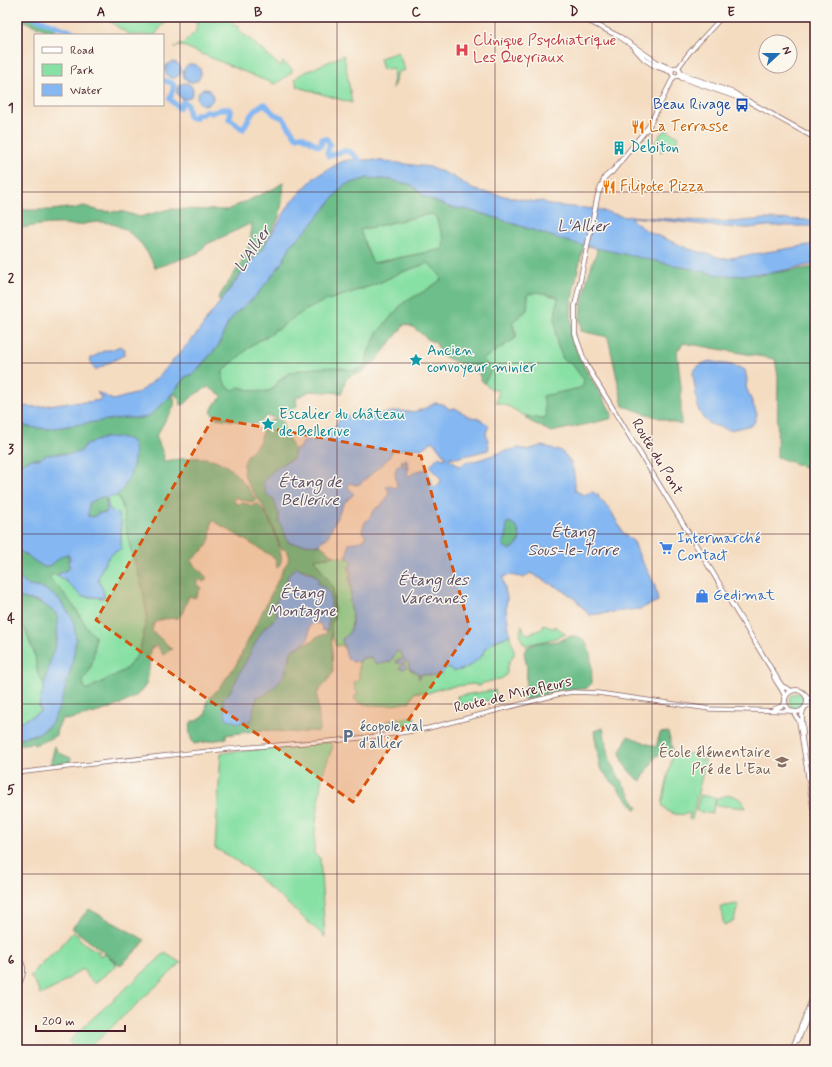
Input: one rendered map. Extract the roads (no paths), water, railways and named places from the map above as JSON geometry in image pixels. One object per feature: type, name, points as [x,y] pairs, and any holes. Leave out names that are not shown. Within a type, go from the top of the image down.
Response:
[{"type":"main road","points":[[581,17],[604,28],[632,45],[644,59],[655,66],[701,80],[734,93],[742,99],[815,138]]},
{"type":"main road","points":[[672,72],[678,68],[680,74]]},
{"type":"main road","name":"Route du Pont","points":[[672,72],[652,122],[613,170],[605,177],[598,194],[575,306],[575,334],[583,358],[782,686],[792,690]]},
{"type":"main road","name":"Route du Pont","points":[[768,663],[776,683],[784,692],[785,700]]},
{"type":"main road","points":[[802,738],[802,715],[807,706],[807,698],[803,692],[792,690],[789,692],[785,700],[786,705],[799,721],[815,819]]},
{"type":"main road","points":[[792,712],[803,711]]},
{"type":"main road","points":[[815,901],[815,919]]},
{"type":"main road","points":[[793,1050],[815,996],[814,989]]},
{"type":"street","points":[[678,68],[688,53],[722,17]]},
{"type":"street","name":"Route de Mirefleurs","points":[[17,772],[188,753],[338,740],[409,732],[573,692],[598,693],[710,709],[792,712]]},
{"type":"street","points":[[807,698],[815,699]]},
{"type":"street","name":"Route de Mirefleurs","points":[[767,710],[779,708],[785,700]]},
{"type":"street","points":[[807,706],[815,703]]},
{"type":"street","points":[[17,956],[23,965],[24,970],[17,989]]},
{"type":"water","points":[[173,62],[179,64],[181,70],[179,76],[173,78],[167,76],[165,70],[167,64]]},
{"type":"water","points":[[192,64],[198,67],[201,73],[198,79],[192,82],[186,79],[183,73],[186,67]]},
{"type":"water","points":[[182,83],[188,83],[193,88],[191,97],[188,99],[182,99],[177,94],[177,88]]},
{"type":"water","points":[[202,89],[208,89],[213,94],[211,103],[208,105],[202,105],[197,100],[197,94]]},
{"type":"water","name":"L'Allier","points":[[347,160],[373,160],[430,167],[452,176],[474,190],[535,202],[543,201],[549,205],[596,209],[625,217],[631,216],[731,222],[765,219],[815,220],[815,226],[767,226],[749,228],[724,227],[632,217],[631,219],[647,231],[689,249],[725,259],[815,244],[815,264],[771,273],[724,276],[569,242],[487,215],[449,207],[425,197],[412,185],[392,180],[368,178],[344,185],[307,230],[292,243],[283,261],[254,298],[237,312],[228,323],[218,346],[194,373],[185,377],[167,400],[149,416],[141,418],[108,420],[48,429],[17,424],[17,406],[37,407],[62,403],[100,400],[101,398],[97,392],[113,400],[135,394],[144,389],[157,378],[197,334],[249,264],[263,248],[291,202],[315,177]]},
{"type":"water","points":[[120,346],[125,349],[124,355],[95,370],[90,359],[105,350],[111,350]]},
{"type":"water","points":[[710,361],[732,365],[745,370],[747,380],[746,387],[757,414],[752,425],[730,430],[710,424],[703,418],[698,409],[693,373],[700,365]]},
{"type":"water","points":[[435,403],[443,404],[449,409],[455,408],[470,417],[477,418],[489,425],[486,433],[489,446],[488,450],[456,458],[450,457],[450,460],[460,467],[464,463],[519,448],[527,450],[541,446],[552,448],[554,451],[561,451],[572,466],[575,490],[583,495],[592,492],[598,495],[611,511],[623,533],[634,542],[641,560],[655,586],[658,601],[640,609],[589,615],[577,601],[566,592],[530,573],[524,578],[508,576],[503,577],[503,580],[507,598],[506,610],[510,634],[496,640],[485,648],[483,654],[475,662],[464,669],[454,671],[447,667],[441,674],[438,675],[420,674],[419,679],[418,673],[409,668],[407,661],[404,662],[406,668],[399,668],[403,664],[395,661],[404,659],[399,651],[396,652],[391,661],[382,664],[374,662],[371,657],[362,658],[361,661],[353,662],[347,658],[342,639],[347,636],[350,631],[352,621],[350,600],[351,570],[349,567],[353,562],[347,555],[349,543],[365,539],[366,537],[362,530],[365,522],[376,508],[383,504],[388,496],[389,491],[386,487],[389,485],[394,488],[397,486],[395,472],[398,465],[401,465],[402,460],[404,468],[406,467],[404,460],[406,458],[409,468],[407,474],[409,476],[417,471],[427,469],[432,482],[431,485],[434,487],[441,481],[430,466],[438,457],[445,459],[446,455],[443,454],[433,441],[421,449],[392,451],[389,458],[360,484],[349,484],[348,487],[354,494],[344,503],[327,538],[323,540],[320,545],[289,543],[279,521],[279,515],[274,499],[267,495],[263,485],[268,476],[275,469],[293,459],[295,450],[301,447],[304,440],[314,441],[323,429],[336,427],[340,418],[366,411],[374,414],[398,411],[414,412],[422,410]],"holes":[[[508,522],[516,527],[520,537],[517,545],[510,550],[503,546],[507,535],[506,524]]]},
{"type":"water","points":[[116,437],[129,439],[134,445],[135,453],[127,482],[119,493],[114,497],[109,496],[107,499],[109,509],[118,514],[121,522],[121,550],[116,551],[109,557],[99,576],[98,580],[103,590],[104,598],[81,596],[67,582],[57,575],[70,568],[70,558],[67,554],[47,567],[44,567],[17,549],[17,465],[32,459],[39,459],[46,455],[74,454],[81,451],[86,444],[105,438]],"holes":[[[104,497],[106,499],[106,513],[99,513],[93,517],[88,516],[89,503]]]},
{"type":"water","name":"Étang Montagne","points":[[297,567],[317,577],[319,579],[318,584],[325,588],[329,593],[331,609],[327,630],[323,631],[321,625],[318,623],[312,624],[309,627],[309,637],[306,642],[292,650],[284,675],[280,681],[266,694],[257,697],[252,720],[238,723],[226,718],[223,699],[230,692],[265,627],[277,616],[276,602],[289,574]]},
{"type":"water","points":[[17,577],[29,586],[43,588],[59,599],[73,619],[76,639],[72,664],[65,690],[60,706],[51,724],[39,733],[17,739],[17,722],[23,721],[41,711],[39,706],[51,658],[57,641],[58,619],[56,613],[40,602],[17,597]]},
{"type":"waterway","points":[[33,17],[76,34]]},
{"type":"waterway","points":[[164,80],[172,83],[174,86],[170,99],[179,108],[183,102],[187,104],[189,117],[195,118],[196,114],[203,114],[205,111],[211,113],[222,109],[229,109],[231,112],[229,119],[243,129],[255,111],[265,104],[274,114],[283,118],[296,137],[302,136],[319,146],[321,145],[322,139],[327,139],[330,145],[327,152],[329,156],[345,151],[352,153],[363,165]]},
{"type":"place","name":"Clinique Psychiatrique Les Queyriaux","points":[[462,50]]},
{"type":"place","name":"Beau Rivage","points":[[742,105]]},
{"type":"place","name":"La Terrasse","points":[[638,127]]},
{"type":"place","name":"Debiton","points":[[619,148]]},
{"type":"place","name":"Filipote Pizza","points":[[609,187]]},
{"type":"place","name":"Ancien convoyeur minier","points":[[416,360]]},
{"type":"place","name":"Escalier du château de Bellerive","points":[[268,424]]},
{"type":"place","name":"Intermarché Contact","points":[[666,548]]},
{"type":"place","name":"Gedimat","points":[[702,596]]},
{"type":"place","name":"écopole val d'allier","points":[[348,736]]},
{"type":"place","name":"École élémentaire Pré de L'Eau","points":[[782,762]]},
{"type":"water label","name":"Étang de Bellerive","points":[[310,491]]},
{"type":"water label","name":"Étang Sous-le-Torre","points":[[573,541]]},
{"type":"water label","name":"Étang des Varennes","points":[[433,589]]}]
